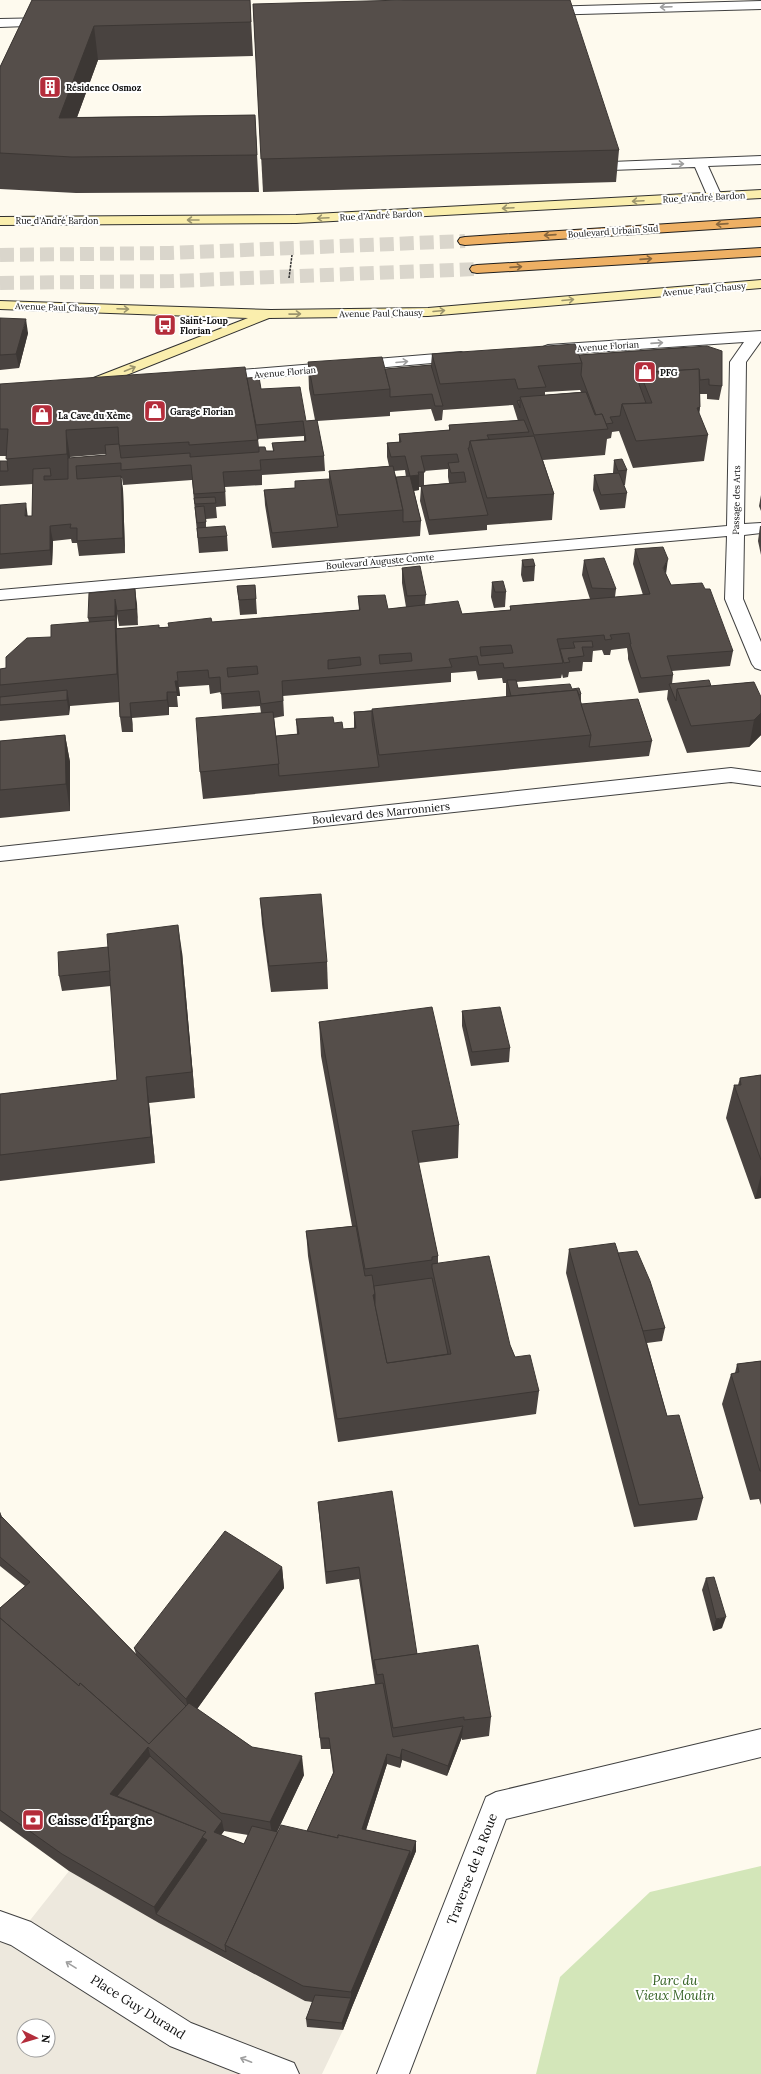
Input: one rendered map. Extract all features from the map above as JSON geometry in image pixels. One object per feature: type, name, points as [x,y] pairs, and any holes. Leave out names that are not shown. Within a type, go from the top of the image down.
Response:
[{"type":"highway","name":"Boulevard Urbain Sud","points":[[465,241],[761,222]]},
{"type":"highway","points":[[477,269],[761,252]]},
{"type":"main road","name":"Rue d'André Bardon","points":[[0,221],[296,219],[761,194]]},
{"type":"main road","name":"Avenue Paul Chausy","points":[[0,305],[271,314],[428,312],[761,284]]},
{"type":"main road","points":[[74,389],[271,314]]},
{"type":"street","points":[[529,12],[761,5]]},
{"type":"street","points":[[0,23],[59,17]]},
{"type":"street","points":[[611,166],[761,160]]},
{"type":"street","points":[[700,163],[715,197]]},
{"type":"street","name":"Avenue Florian","points":[[535,351],[758,336]]},
{"type":"street","name":"Passage des Arts","points":[[758,336],[738,362],[734,599],[761,664]]},
{"type":"street","name":"Avenue Florian","points":[[199,379],[473,356]]},
{"type":"street","points":[[74,389],[128,385]]},
{"type":"street","name":"Boulevard Auguste Comte","points":[[0,595],[761,528]]},
{"type":"street","name":"Boulevard des Marronniers","points":[[0,854],[731,775],[761,779]]},
{"type":"street","name":"Traverse de la Roue","points":[[393,2074],[496,1807],[761,1743]]},
{"type":"street","name":"Place Guy Durand","points":[[0,1926],[20,1933],[181,2035],[283,2074]]},
{"type":"green space","name":"Parc du Vieux Moulin","points":[[761,1866],[761,2074],[536,2074],[560,1977],[650,1892]]},
{"type":"shaded area","points":[[69,1871],[228,1961],[305,2001],[316,2003],[307,2027],[343,2030],[322,2074],[0,2074],[0,1926],[20,1933]]},
{"type":"building","points":[[32,0],[250,0],[251,22],[94,26],[59,118],[255,115],[257,155],[72,157],[0,153],[0,67]]},
{"type":"building","points":[[404,0],[570,0],[619,150],[261,159],[253,4]]},
{"type":"building","points":[[0,318],[26,319],[16,354],[0,355]]},
{"type":"building","points":[[575,344],[582,363],[538,366],[546,387],[518,389],[515,379],[440,384],[432,354]]},
{"type":"building","points":[[707,346],[722,351],[722,386],[709,385],[709,379],[700,380],[699,369],[640,373],[639,384],[646,403],[622,404],[620,416],[610,417],[613,423],[606,424],[602,414],[596,415],[581,375],[582,363],[579,355]]},
{"type":"building","points":[[382,357],[390,389],[314,395],[308,362]]},
{"type":"building","points":[[431,365],[443,406],[435,406],[432,394],[390,397],[390,389],[385,369]]},
{"type":"building","points":[[245,367],[258,440],[189,445],[189,442],[119,446],[118,427],[66,430],[67,454],[6,459],[8,429],[0,429],[0,384]]},
{"type":"building","points":[[699,369],[700,407],[697,408],[708,435],[636,441],[622,404],[652,403],[640,373]]},
{"type":"building","points":[[259,377],[261,389],[300,387],[306,421],[317,420],[324,456],[260,460],[261,470],[223,472],[225,492],[194,494],[191,465],[121,470],[121,463],[76,466],[77,479],[121,476],[123,538],[77,541],[77,528],[70,528],[71,524],[50,526],[50,550],[0,554],[0,505],[26,503],[25,516],[32,516],[33,469],[50,468],[51,476],[44,476],[44,480],[68,479],[68,458],[106,455],[105,445],[119,444],[121,458],[190,453],[190,457],[259,452],[259,447],[265,447],[266,451],[274,451],[272,443],[306,441],[303,421],[256,425],[247,378]]},
{"type":"building","points":[[586,392],[595,415],[602,414],[608,429],[534,435],[520,397]]},
{"type":"building","points":[[520,400],[520,408],[517,401]]},
{"type":"building","points":[[524,420],[529,432],[487,435],[489,439],[470,441],[468,448],[488,515],[429,520],[421,486],[466,482],[464,472],[451,473],[448,463],[459,462],[457,454],[421,456],[425,472],[418,472],[419,475],[410,476],[405,456],[391,457],[387,443],[401,442],[399,434],[450,430],[449,425]]},
{"type":"building","points":[[534,436],[554,494],[487,498],[470,441]]},
{"type":"building","points":[[622,459],[627,470],[618,471],[614,460]]},
{"type":"building","points":[[0,461],[7,461],[8,471],[0,471]]},
{"type":"building","points":[[393,466],[403,510],[338,515],[329,471]]},
{"type":"building","points":[[619,473],[627,493],[601,495],[594,475]]},
{"type":"building","points":[[410,476],[421,521],[403,522],[403,510],[396,477]]},
{"type":"building","points":[[329,479],[338,527],[272,533],[264,490],[295,488],[295,481]]},
{"type":"building","points":[[215,497],[216,503],[195,504],[194,498]]},
{"type":"building","points":[[204,506],[206,522],[197,523],[195,507]]},
{"type":"building","points":[[225,526],[227,536],[198,538],[197,528]]},
{"type":"building","points":[[663,547],[668,559],[663,568],[671,585],[702,583],[705,589],[710,589],[733,651],[667,656],[673,675],[641,678],[630,644],[629,633],[610,635],[612,639],[605,640],[604,635],[557,639],[563,663],[504,668],[503,663],[479,665],[477,656],[449,659],[452,667],[282,681],[283,701],[261,704],[259,691],[221,694],[220,677],[209,678],[208,670],[177,672],[178,681],[175,681],[177,692],[167,692],[167,700],[130,703],[131,717],[120,717],[116,629],[159,625],[159,628],[169,627],[168,623],[211,618],[212,622],[360,610],[358,596],[385,595],[388,609],[458,601],[462,614],[511,610],[510,606],[650,594],[635,549]],"holes":[[[511,645],[513,653],[481,656],[480,647]],[[411,653],[412,661],[380,664],[379,655]],[[360,657],[361,665],[328,669],[328,660]],[[257,666],[258,674],[228,677],[227,668]]]},
{"type":"building","points":[[604,558],[616,589],[592,588],[584,560]]},
{"type":"building","points":[[533,559],[535,566],[524,567],[522,560]]},
{"type":"building","points":[[420,566],[426,595],[407,596],[402,568]]},
{"type":"building","points":[[503,581],[506,592],[495,592],[492,582]]},
{"type":"building","points":[[255,585],[256,599],[239,600],[237,586]]},
{"type":"building","points":[[135,589],[136,609],[117,611],[115,599],[115,616],[88,618],[89,593]]},
{"type":"building","points":[[115,620],[117,674],[0,685],[0,669],[6,668],[6,657],[27,638],[51,637],[51,625]]},
{"type":"building","points":[[592,641],[593,647],[582,647],[584,656],[568,658],[570,662],[564,663],[560,649],[575,648],[573,642]]},
{"type":"building","points":[[507,680],[516,680],[518,688],[570,684],[572,689],[579,688],[581,694],[579,695],[577,690],[511,696]]},
{"type":"building","points":[[709,680],[711,686],[677,689],[676,701],[669,684]]},
{"type":"building","points":[[754,682],[761,697],[761,713],[754,720],[691,726],[677,689]]},
{"type":"building","points":[[67,690],[67,700],[0,705],[0,697]]},
{"type":"building","points":[[577,690],[591,735],[379,755],[372,709]]},
{"type":"building","points":[[638,699],[652,741],[589,747],[591,735],[581,704]]},
{"type":"building","points":[[372,711],[372,721],[379,767],[279,776],[276,736],[299,734],[296,719],[333,717],[334,723],[342,722],[343,729],[356,728],[354,712]]},
{"type":"building","points":[[273,712],[279,764],[200,772],[196,718]]},
{"type":"building","points":[[65,735],[66,784],[0,790],[0,741]]},
{"type":"building","points":[[321,894],[327,962],[269,966],[260,898]]},
{"type":"building","points":[[178,925],[192,1072],[146,1077],[151,1137],[0,1155],[0,1094],[117,1080],[107,934]]},
{"type":"building","points":[[108,947],[110,971],[59,976],[58,952]]},
{"type":"building","points":[[432,1007],[459,1125],[412,1131],[438,1256],[432,1257],[432,1260],[365,1269],[319,1022]]},
{"type":"building","points":[[500,1007],[510,1048],[472,1052],[462,1011]]},
{"type":"building","points":[[761,1075],[761,1160],[734,1085],[741,1085],[740,1078]]},
{"type":"building","points":[[356,1226],[365,1276],[372,1275],[375,1294],[373,1295],[387,1363],[451,1354],[432,1264],[489,1256],[510,1345],[515,1357],[530,1355],[539,1391],[337,1419],[306,1231]]},
{"type":"building","points":[[615,1243],[640,1321],[667,1416],[679,1415],[703,1498],[639,1505],[569,1249]]},
{"type":"building","points":[[637,1251],[650,1281],[665,1328],[643,1331],[618,1253]]},
{"type":"building","points":[[432,1278],[448,1354],[387,1363],[375,1305],[374,1286]]},
{"type":"building","points":[[761,1361],[760,1471],[731,1374],[739,1372],[737,1364]]},
{"type":"building","points":[[392,1491],[417,1654],[374,1660],[374,1669],[359,1567],[326,1572],[318,1502]]},
{"type":"building","points":[[2,1517],[186,1706],[149,1744],[80,1683],[79,1686],[0,1618],[0,1608],[30,1582],[0,1557],[0,1518]]},
{"type":"building","points":[[225,1531],[282,1567],[186,1699],[134,1648]]},
{"type":"building","points":[[714,1577],[726,1617],[716,1619],[706,1578]]},
{"type":"building","points":[[0,1618],[79,1686],[80,1683],[149,1744],[189,1703],[252,1747],[302,1756],[270,1822],[221,1813],[148,1747],[110,1794],[206,1832],[154,1907],[62,1854],[0,1810]]},
{"type":"building","points":[[478,1645],[491,1717],[464,1720],[464,1717],[393,1728],[383,1674],[377,1675],[374,1660]]},
{"type":"building","points":[[383,1683],[393,1737],[463,1726],[448,1766],[402,1749],[400,1758],[387,1754],[362,1829],[416,1841],[410,1858],[410,1851],[338,1835],[338,1838],[307,1831],[334,1772],[329,1738],[320,1738],[315,1693]]},
{"type":"building","points":[[150,1756],[222,1821],[214,1832],[244,1844],[252,1826],[278,1832],[225,1945],[226,1952],[156,1914],[207,1840],[202,1837],[206,1832],[117,1796]]},
{"type":"building","points":[[281,1825],[338,1838],[338,1835],[410,1851],[351,1992],[303,1986],[225,1945]]},
{"type":"building","points":[[315,1995],[351,1998],[342,2023],[306,2019]]},
{"type":"tunnel","points":[[0,255],[170,253],[465,241]]},
{"type":"tunnel","points":[[0,283],[172,281],[477,269]]},
{"type":"place","name":"Résidence Osmoz","points":[[50,87]]},
{"type":"place","name":"Saint-Loup Florian","points":[[165,325]]},
{"type":"place","name":"PFG","points":[[645,372]]},
{"type":"place","name":"Garage Florian","points":[[155,411]]},
{"type":"place","name":"La Cave du Xème","points":[[42,415]]},
{"type":"place","name":"Caisse d'Épargne","points":[[33,1820]]}]
